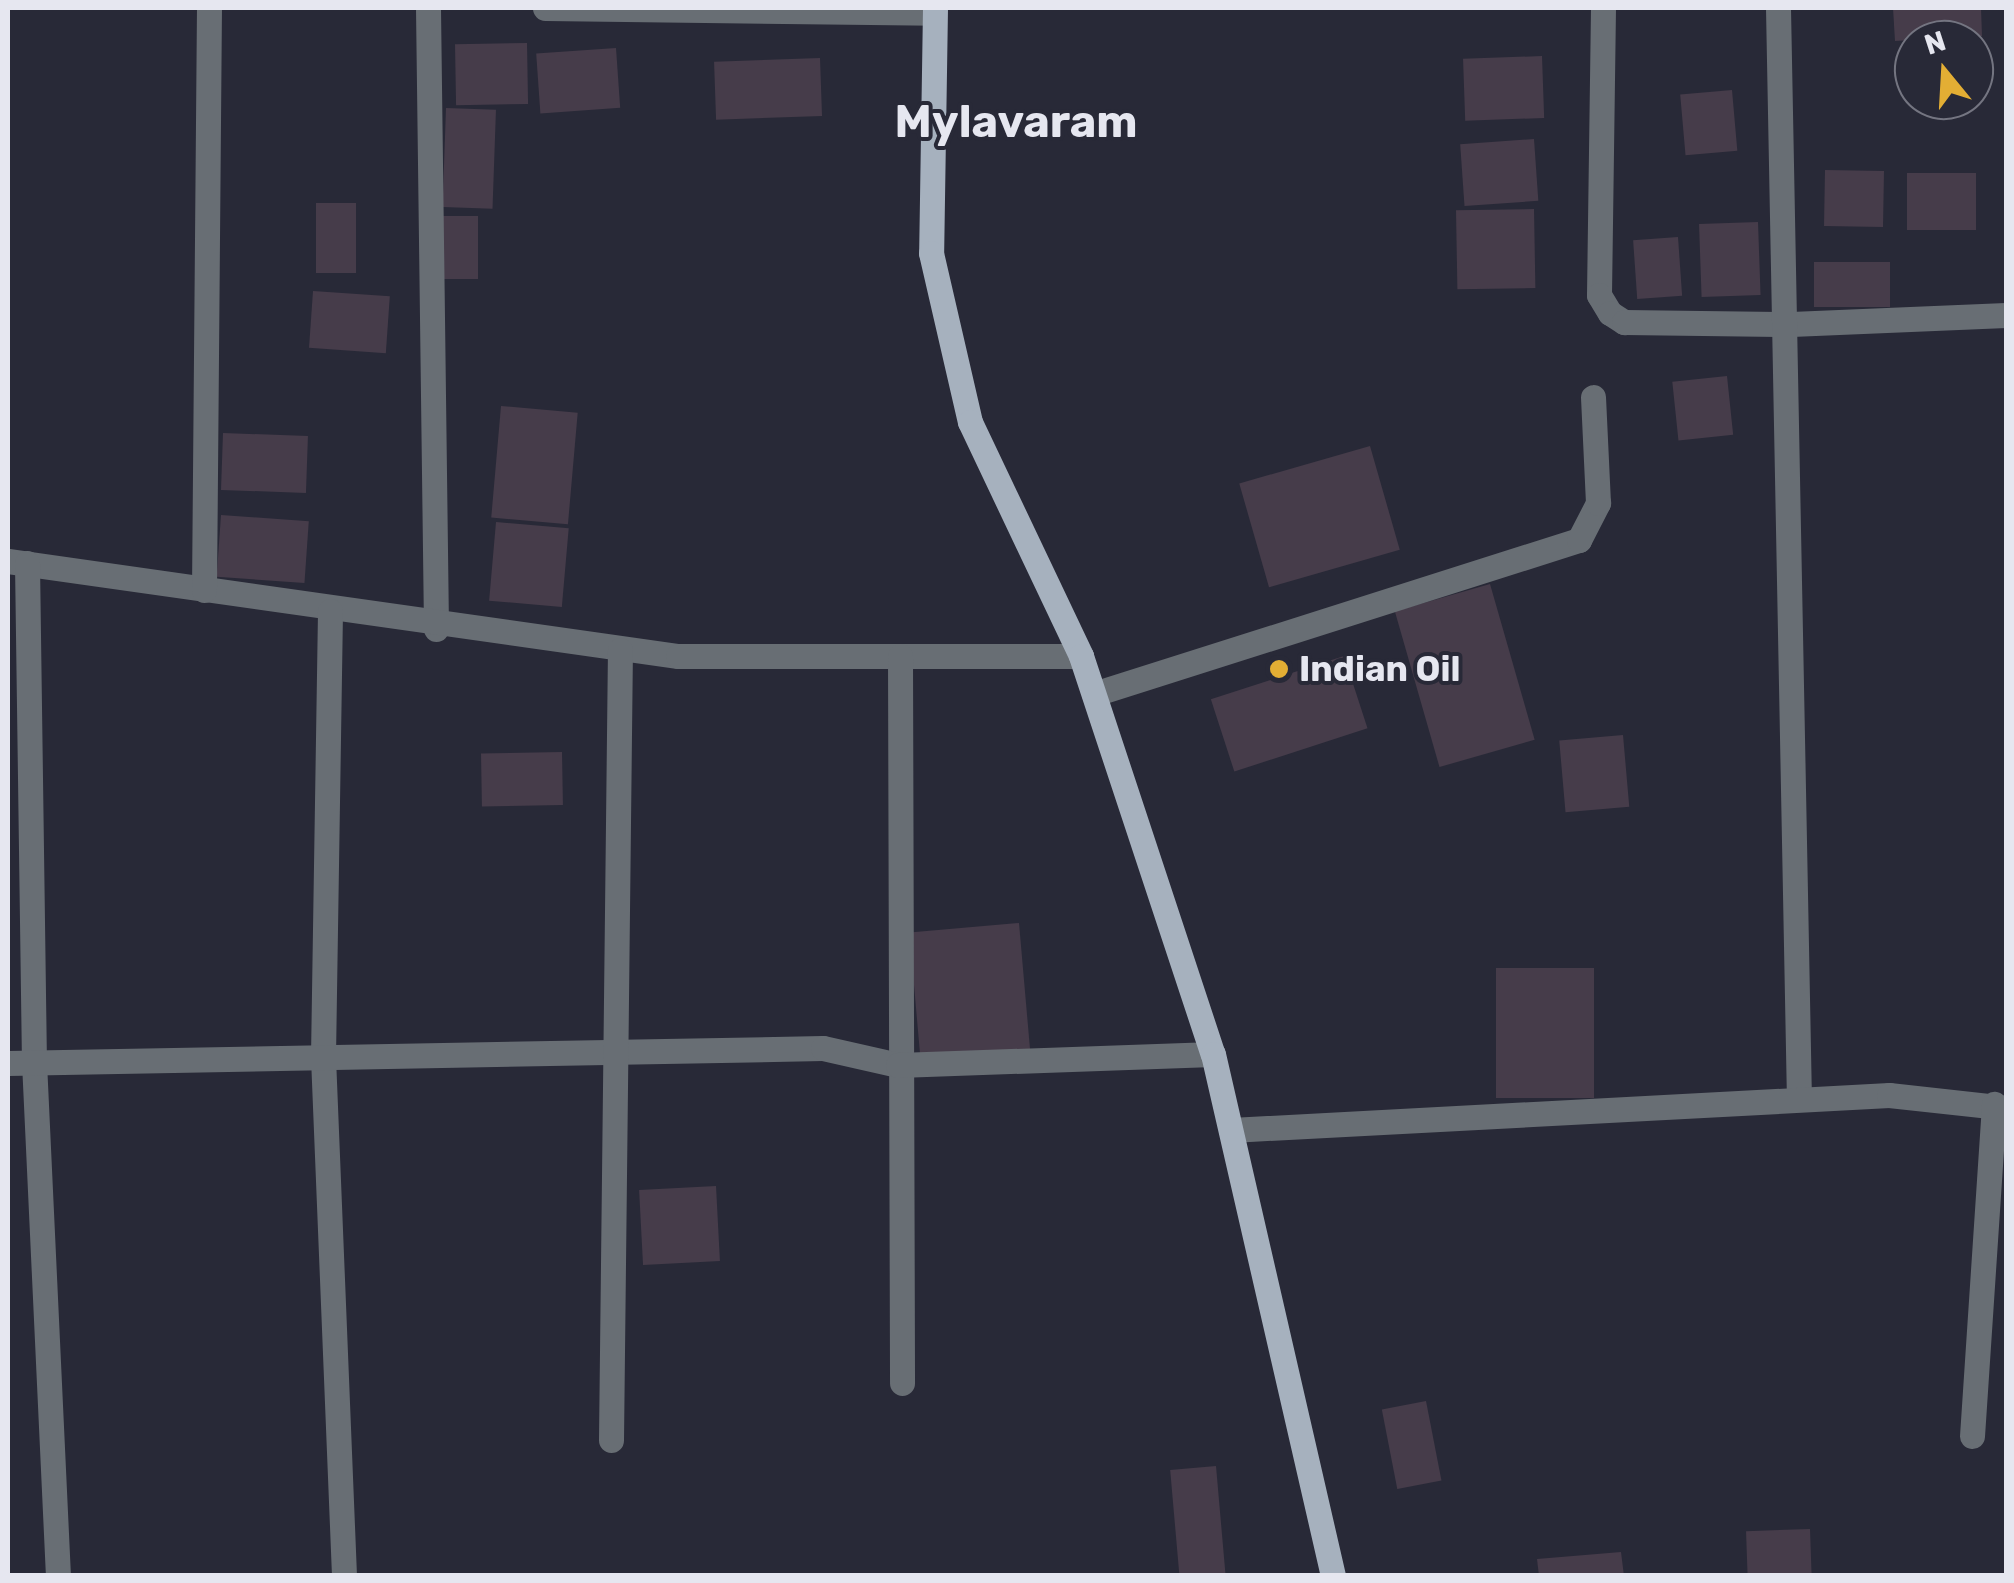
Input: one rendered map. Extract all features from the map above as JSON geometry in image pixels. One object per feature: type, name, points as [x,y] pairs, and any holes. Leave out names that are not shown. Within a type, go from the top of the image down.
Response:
[{"type":"main road","points":[[935,10],[936,272],[970,422],[1081,656],[1213,1054],[1333,1576]]},
{"type":"street","points":[[204,590],[209,8]]},
{"type":"street","points":[[428,8],[436,629]]},
{"type":"street","points":[[545,8],[935,10]]},
{"type":"street","points":[[1603,8],[1605,304],[1624,322],[1791,324],[2006,315]]},
{"type":"street","points":[[1778,8],[1791,324],[1800,1098]]},
{"type":"street","points":[[1094,694],[1579,540],[1598,503],[1592,396]]},
{"type":"street","points":[[58,1576],[34,1062],[17,562],[436,629],[620,650],[1081,656]]},
{"type":"street","points":[[330,611],[323,1057],[344,1576]]},
{"type":"street","points":[[611,1440],[612,1056],[620,650]]},
{"type":"street","points":[[900,656],[898,1064],[902,1383]]},
{"type":"street","points":[[8,1063],[612,1056],[822,1048],[898,1064],[1213,1054]]},
{"type":"street","points":[[1231,1130],[1800,1098],[2000,1106],[1972,1436]]},
{"type":"building","points":[[1893,8],[1981,8],[1981,20],[1894,20],[1894,24]]},
{"type":"building","points":[[527,43],[528,104],[456,105],[455,44]]},
{"type":"building","points":[[616,48],[620,108],[540,113],[536,54]]},
{"type":"building","points":[[1542,56],[1544,118],[1465,121],[1463,59]]},
{"type":"building","points":[[820,58],[822,116],[716,120],[714,62]]},
{"type":"building","points":[[1732,90],[1737,151],[1686,155],[1680,95]]},
{"type":"building","points":[[446,108],[496,110],[493,209],[443,207]]},
{"type":"building","points":[[1534,139],[1538,201],[1465,206],[1460,144]]},
{"type":"building","points":[[1825,170],[1884,171],[1883,227],[1824,226]]},
{"type":"building","points":[[1907,173],[1976,173],[1976,230],[1907,230]]},
{"type":"building","points":[[316,203],[356,203],[356,273],[316,273]]},
{"type":"building","points":[[1534,209],[1535,288],[1457,289],[1456,210]]},
{"type":"building","points":[[440,216],[478,216],[478,279],[440,279]]},
{"type":"building","points":[[1758,222],[1761,295],[1702,297],[1699,224]]},
{"type":"building","points":[[1678,237],[1682,296],[1637,299],[1633,240]]},
{"type":"building","points":[[1814,262],[1890,262],[1890,307],[1814,307]]},
{"type":"building","points":[[313,291],[390,296],[386,353],[309,348]]},
{"type":"building","points":[[1727,376],[1733,435],[1678,440],[1672,382]]},
{"type":"building","points":[[501,406],[578,413],[568,524],[491,518]]},
{"type":"building","points":[[223,433],[308,436],[306,493],[221,490]]},
{"type":"building","points":[[1370,446],[1400,550],[1269,587],[1239,483]]},
{"type":"building","points":[[221,515],[309,521],[304,583],[217,577]]},
{"type":"building","points":[[496,522],[569,528],[562,607],[489,601]]},
{"type":"building","points":[[1490,584],[1535,740],[1439,767],[1395,611]]},
{"type":"building","points":[[1344,656],[1367,728],[1234,772],[1211,699]]},
{"type":"building","points":[[1623,735],[1629,807],[1566,812],[1559,741]]},
{"type":"building","points":[[562,752],[563,805],[482,806],[481,753]]},
{"type":"building","points":[[1019,923],[1030,1050],[920,1059],[909,933]]},
{"type":"building","points":[[1496,968],[1594,968],[1594,1098],[1496,1098]]},
{"type":"building","points":[[716,1186],[720,1261],[643,1265],[639,1190]]},
{"type":"building","points":[[1426,1401],[1441,1481],[1397,1489],[1382,1410]]},
{"type":"building","points":[[1216,1466],[1226,1576],[1179,1576],[1170,1470]]},
{"type":"building","points":[[1810,1529],[1812,1576],[1748,1576],[1746,1531]]},
{"type":"building","points":[[1621,1552],[1624,1576],[1539,1576],[1537,1559]]},
{"type":"place","name":"Indian Oil","points":[[1279,669]]},
{"type":"district","name":"Mylavaram","points":[[1016,122]]}]
